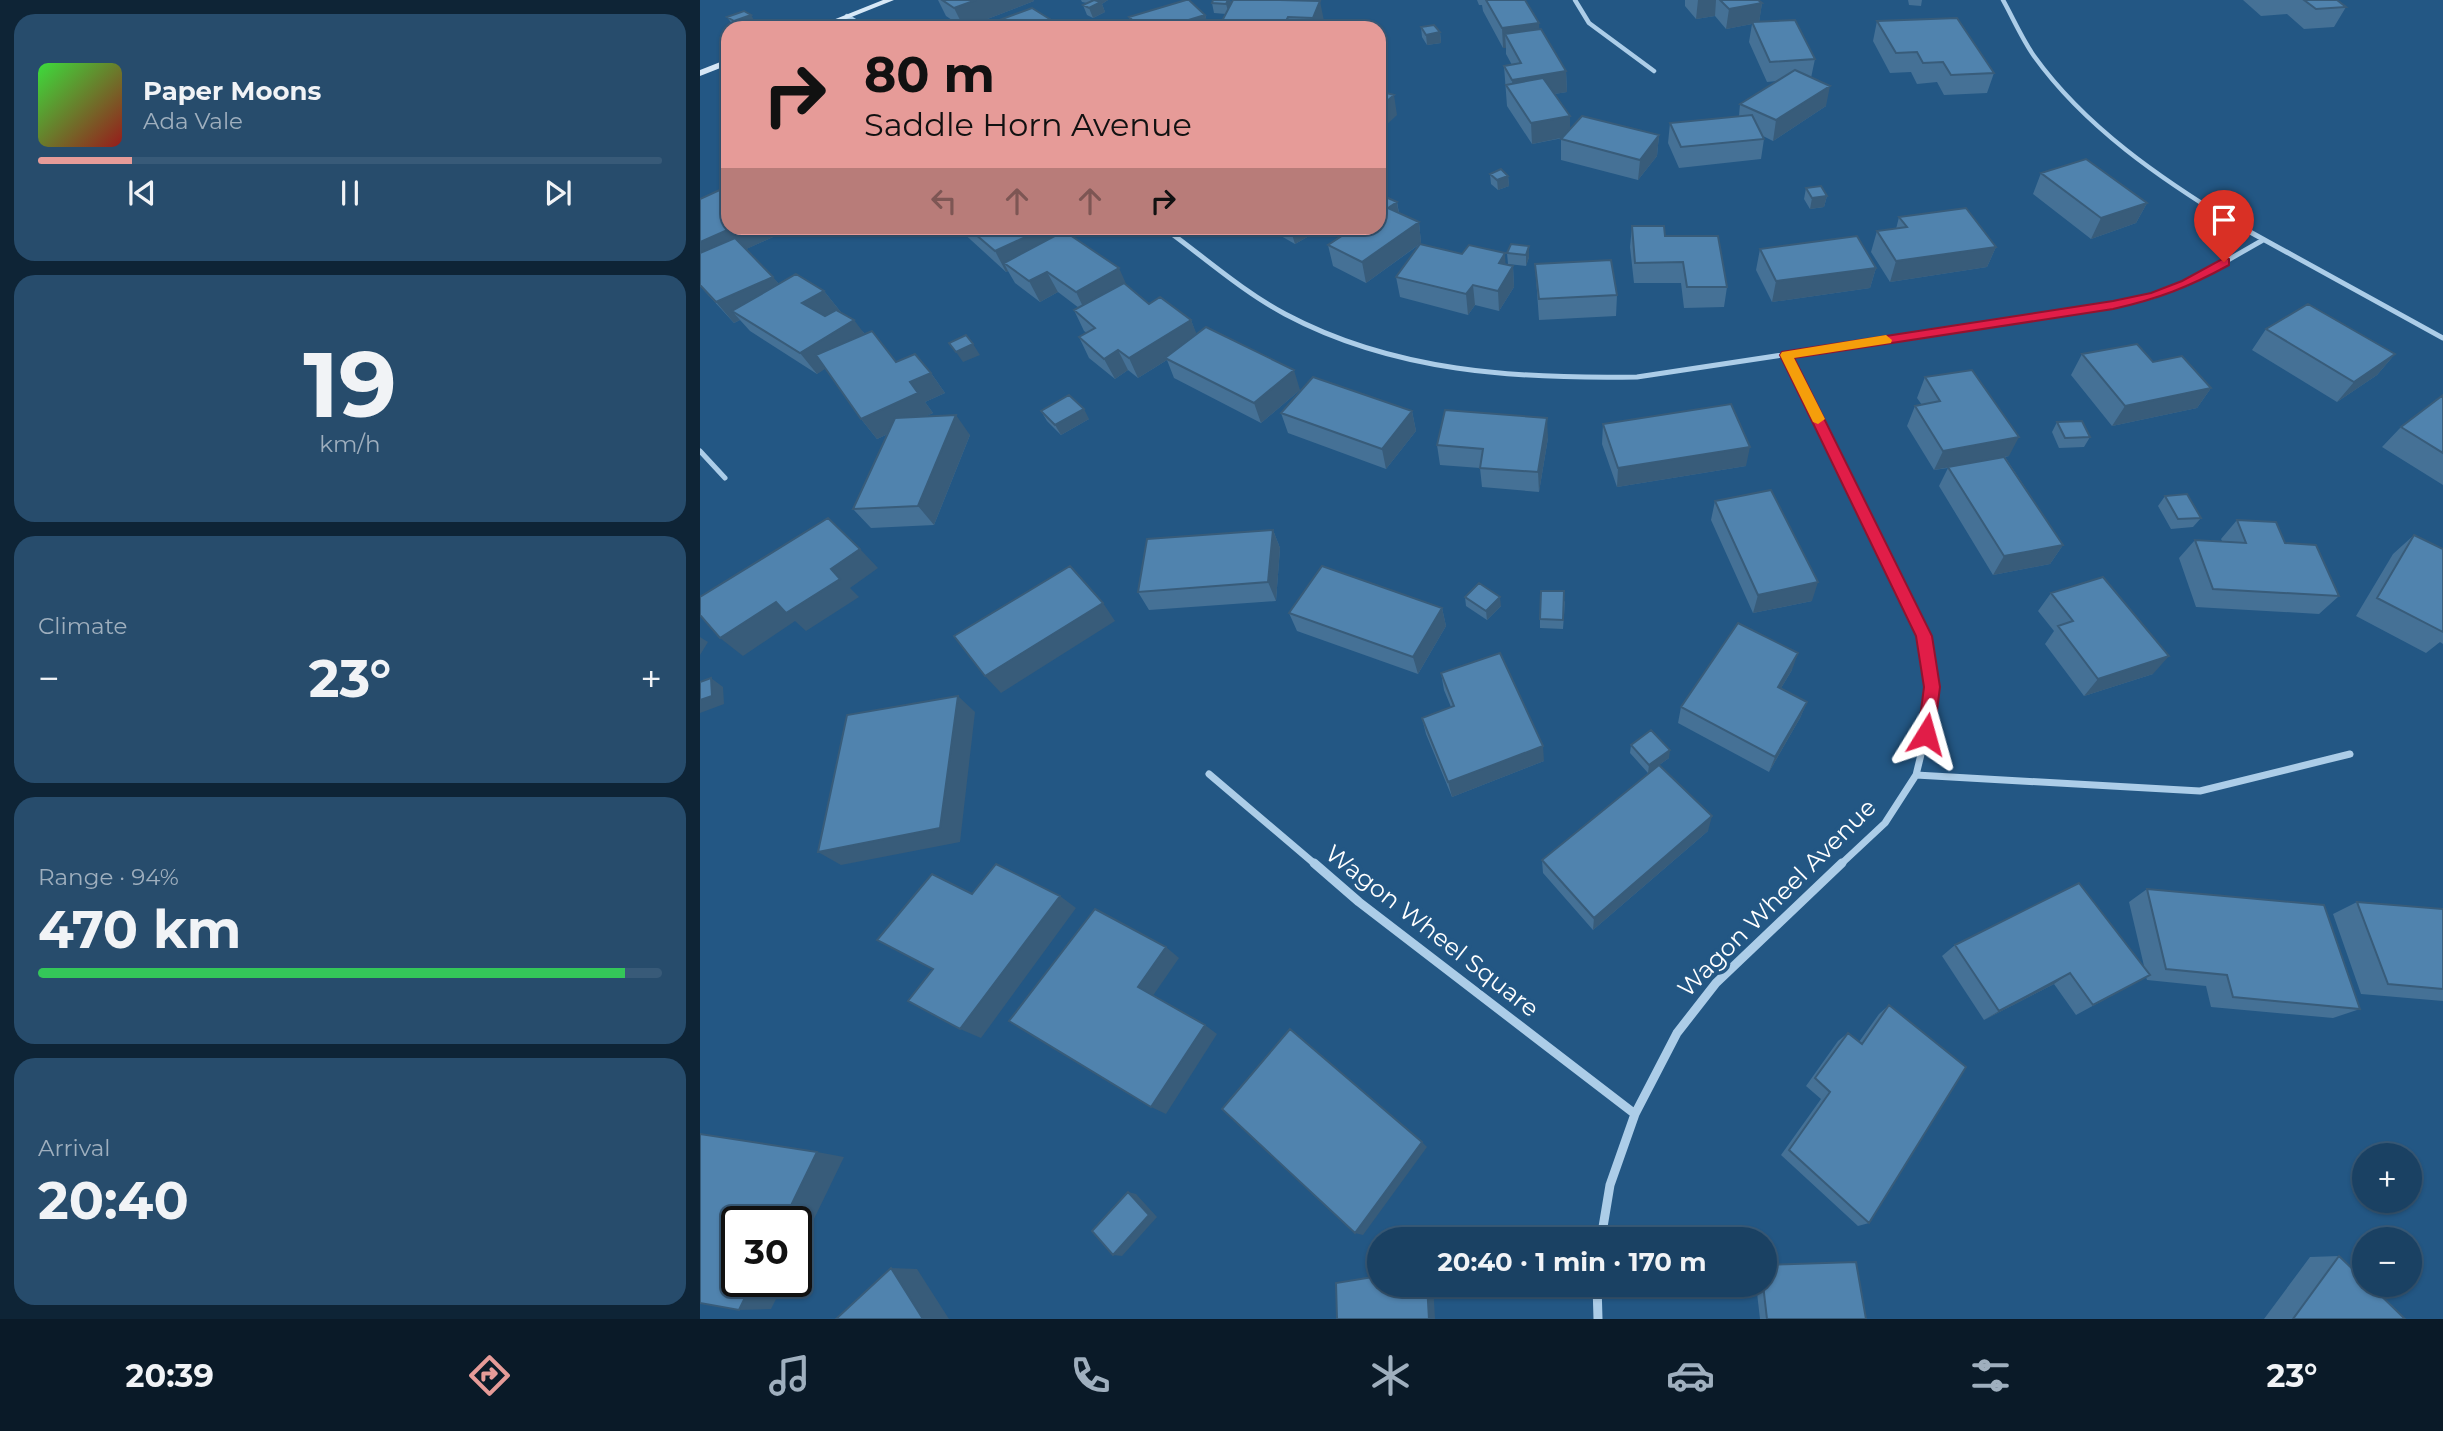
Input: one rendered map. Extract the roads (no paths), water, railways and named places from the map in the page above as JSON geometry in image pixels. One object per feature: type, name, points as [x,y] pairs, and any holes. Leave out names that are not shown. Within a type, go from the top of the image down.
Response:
[{"type":"street","points":[[834,21],[890,0]]},
{"type":"street","points":[[1575,0],[1589,23],[1654,71]]},
{"type":"street","points":[[2003,0],[2012,22],[2031,54],[2061,90],[2143,163],[2263,240],[2443,338]]},
{"type":"street","points":[[847,16],[855,21]]},
{"type":"street","points":[[700,73],[721,65]]},
{"type":"street","points":[[1174,235],[1283,313],[1329,335],[1378,352],[1443,366],[1516,376],[1567,379],[1637,377],[2113,305],[2154,296],[2186,284],[2263,240]]},
{"type":"street","name":"Wagon Wheel Avenue","points":[[1603,1227],[1610,1185],[1635,1114],[1677,1033],[1716,983],[1885,823],[1916,775],[1926,734],[1932,687],[1924,636],[1786,355]]},
{"type":"street","points":[[700,451],[725,478]]},
{"type":"street","points":[[1916,775],[2200,791],[2350,754]]},
{"type":"street","name":"Wagon Wheel Square","points":[[1209,774],[1359,902],[1635,1114]]},
{"type":"street","points":[[1597,1297],[1598,1319]]}]
